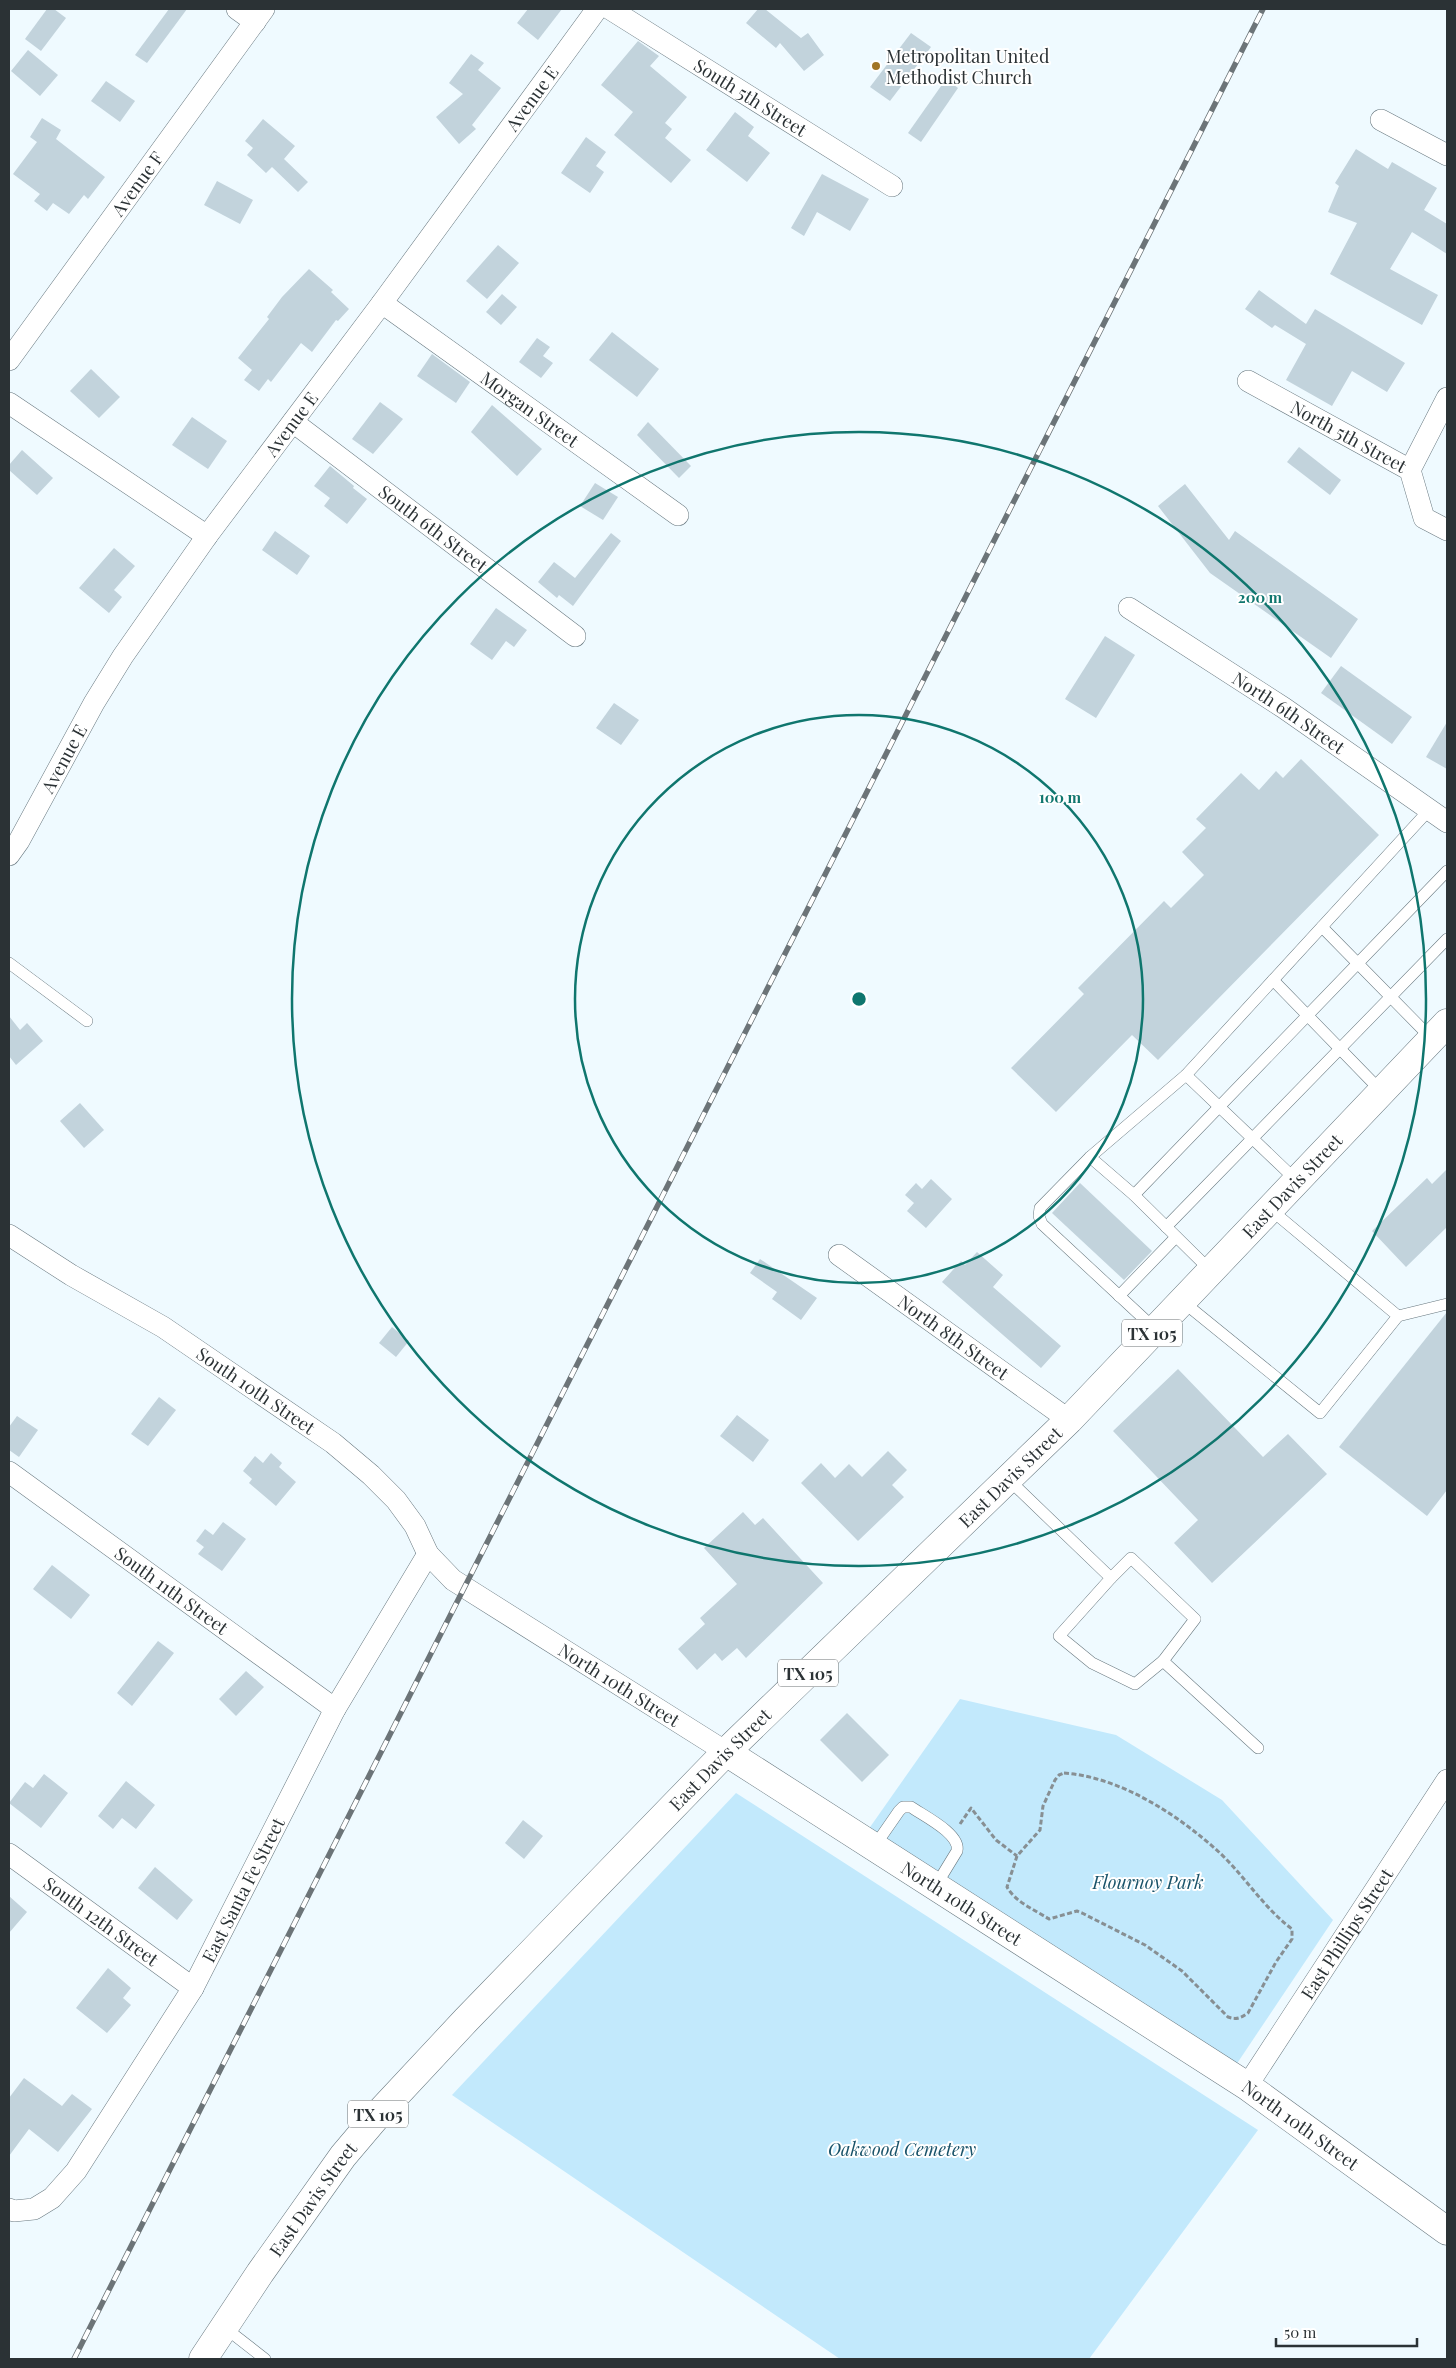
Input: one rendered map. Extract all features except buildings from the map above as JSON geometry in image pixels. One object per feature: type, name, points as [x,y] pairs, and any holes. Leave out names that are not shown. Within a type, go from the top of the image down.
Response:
[{"type":"main road","name":"East Davis Street","points":[[203,2359],[344,2156],[382,2110],[585,1895],[726,1752],[1069,1420],[1440,1031]]},
{"type":"main road","name":"North 10th Street","points":[[726,1752],[1247,2086],[1447,2231]]},
{"type":"street","points":[[237,9],[260,15]]},
{"type":"street","name":"Avenue E","points":[[9,855],[19,841],[94,703],[123,656],[208,536],[382,303],[597,9]]},
{"type":"street","name":"South 5th Street","points":[[610,9],[892,186]]},
{"type":"street","name":"Avenue F","points":[[9,360],[260,15]]},
{"type":"street","points":[[1381,120],[1447,155]]},
{"type":"street","name":"Morgan Street","points":[[382,303],[678,515]]},
{"type":"street","name":"North 5th Street","points":[[1248,381],[1410,470],[1424,518],[1447,530]]},
{"type":"street","points":[[1410,470],[1447,398]]},
{"type":"street","points":[[9,403],[208,536]]},
{"type":"street","name":"South 6th Street","points":[[293,422],[575,636]]},
{"type":"street","name":"North 6th Street","points":[[1129,608],[1284,708],[1447,822]]},
{"type":"street","name":"South 10th Street","points":[[9,1236],[163,1327],[333,1443],[371,1475],[396,1500],[415,1526],[428,1554],[466,1589]]},
{"type":"street","name":"North 8th Street","points":[[839,1255],[1069,1420]]},
{"type":"street","name":"South 11th Street","points":[[9,1472],[335,1709]]},
{"type":"street","name":"East Santa Fe Street","points":[[9,2209],[14,2211],[34,2209],[52,2198],[76,2171],[193,1988],[335,1709],[428,1554]]},
{"type":"street","name":"North 10th Street","points":[[466,1589],[726,1752]]},
{"type":"street","name":"East Phillips Street","points":[[1247,2086],[1447,1780]]},
{"type":"street","name":"South 12th Street","points":[[9,1854],[193,1988]]},
{"type":"lane","points":[[1155,1329],[1042,1224],[1039,1216],[1040,1208],[1090,1156],[1186,1075],[1430,809]]},
{"type":"lane","points":[[1134,1195],[1447,871]]},
{"type":"lane","points":[[1322,928],[1391,997],[1440,1031]]},
{"type":"lane","points":[[1166,1227],[1447,939]]},
{"type":"lane","points":[[9,963],[87,1022]]},
{"type":"lane","points":[[1273,980],[1382,1092]]},
{"type":"lane","points":[[1186,1075],[1297,1180]]},
{"type":"lane","points":[[1090,1156],[1134,1195],[1211,1271]]},
{"type":"lane","points":[[1270,1209],[1398,1316]]},
{"type":"lane","points":[[1119,1296],[1176,1237]]},
{"type":"lane","points":[[1182,1301],[1320,1413],[1398,1316],[1447,1304]]},
{"type":"lane","points":[[1008,1479],[1111,1578]]},
{"type":"lane","points":[[1132,1558],[1195,1619],[1163,1660],[1135,1684],[1092,1663],[1059,1636],[1111,1578],[1132,1558]]},
{"type":"lane","points":[[1163,1660],[1258,1748]]},
{"type":"lane","points":[[874,1847],[898,1811],[904,1807],[911,1807],[953,1836],[958,1845],[957,1851],[935,1886]]},
{"type":"lane","points":[[224,2328],[265,2359]]},
{"type":"path","points":[[1064,1773],[1093,1776],[1158,1805],[1221,1854],[1276,1917],[1292,1929],[1292,1939],[1276,1962],[1248,2013],[1235,2019],[1217,2008],[1182,1971],[1145,1945],[1077,1911],[1049,1919],[1014,1896],[1007,1886],[1016,1856],[1040,1830],[1043,1806],[1059,1775],[1064,1773]]},
{"type":"path","points":[[953,1836],[970,1808],[996,1840],[1016,1856]]},
{"type":"green space","name":"Flournoy Park","points":[[960,1699],[1116,1735],[1222,1800],[1333,1920],[1234,2068],[868,1830]]},
{"type":"green space","name":"Oakwood Cemetery","points":[[736,1793],[1258,2130],[1089,2359],[840,2359],[452,2095]]},
{"type":"railway","points":[[74,2359],[1263,9]]},
{"type":"place","name":"Metropolitan United Methodist Church","points":[[876,66]]}]
